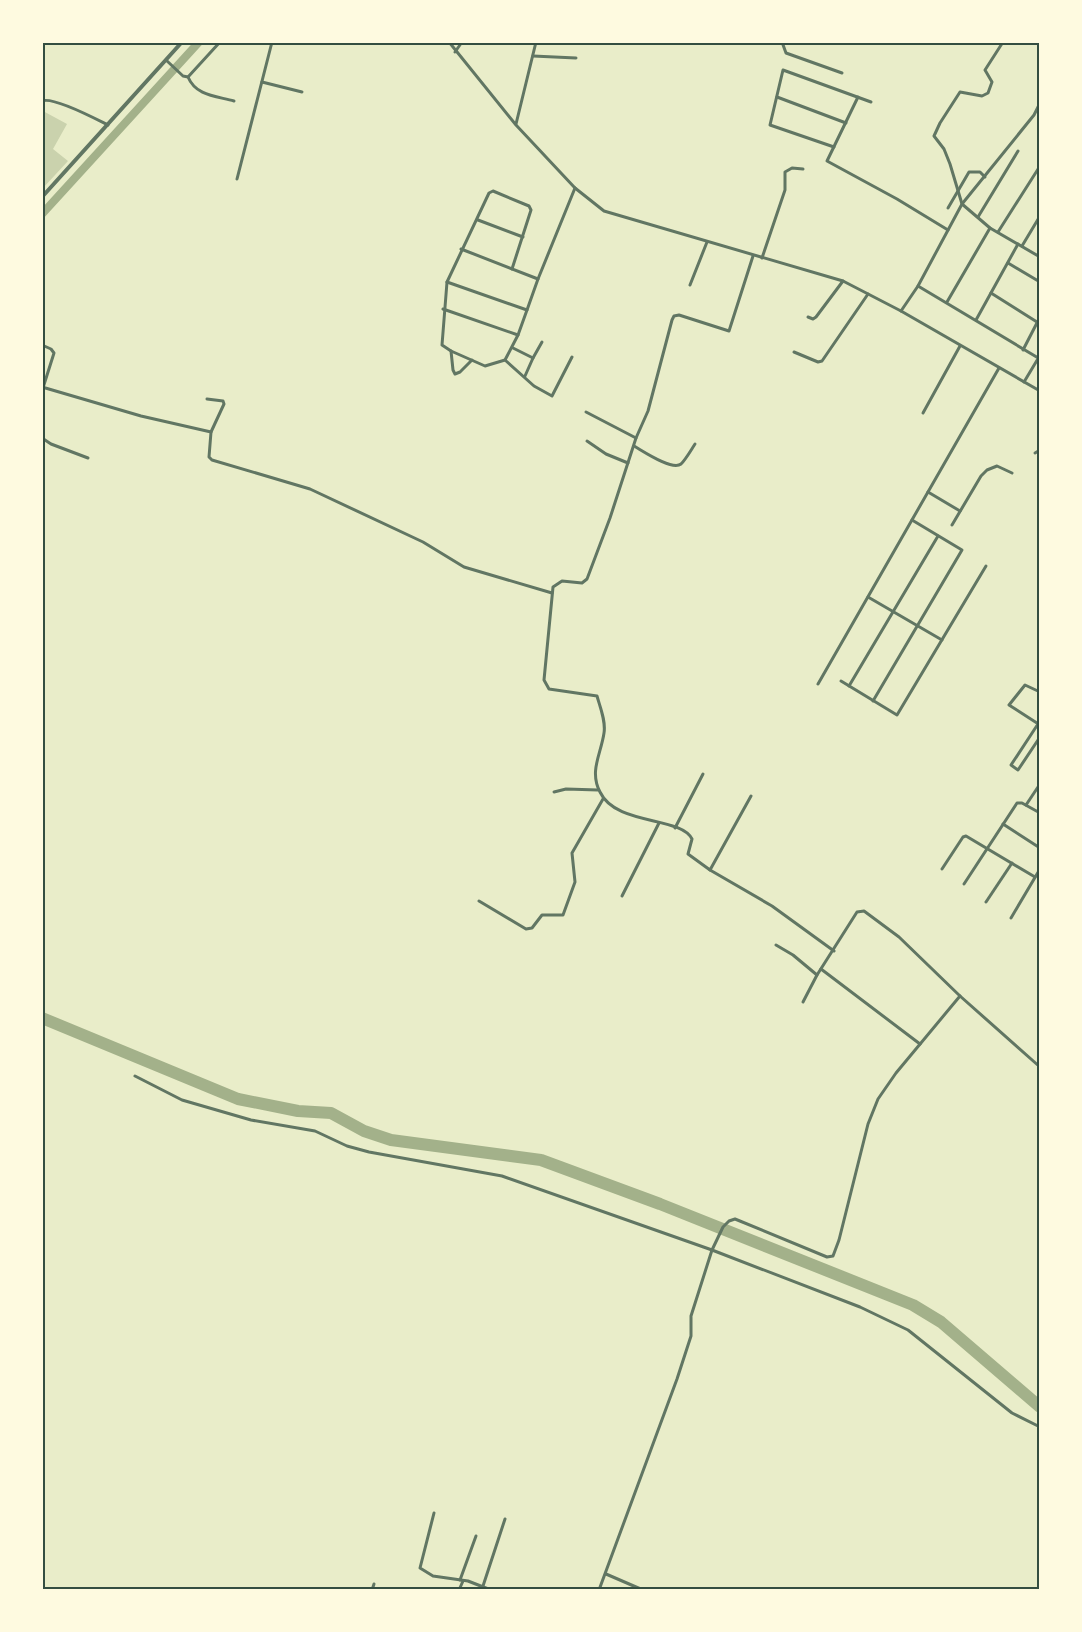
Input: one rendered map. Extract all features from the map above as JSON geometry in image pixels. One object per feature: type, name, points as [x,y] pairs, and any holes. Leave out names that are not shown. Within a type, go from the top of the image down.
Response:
[{"type":"street","points":[[42,197],[182,42]]},
{"type":"street","points":[[188,77],[220,42]]},
{"type":"street","points":[[237,179],[272,42]]},
{"type":"street","points":[[449,42],[516,125],[575,188],[604,210],[753,256],[843,281],[901,311],[1040,391]]},
{"type":"street","points":[[456,52],[462,42]]},
{"type":"street","points":[[516,125],[536,42]]},
{"type":"street","points":[[782,42],[786,52],[842,73]]},
{"type":"street","points":[[1003,42],[986,70],[992,82],[988,93],[982,96],[960,92],[935,132],[935,137],[944,149],[962,204],[990,228],[1040,257]]},
{"type":"street","points":[[533,56],[576,58]]},
{"type":"street","points":[[166,60],[183,76],[188,77],[191,83],[209,96],[234,101]]},
{"type":"street","points":[[834,147],[770,125],[783,70],[870,102]]},
{"type":"street","points":[[262,82],[302,92]]},
{"type":"street","points":[[777,97],[846,122]]},
{"type":"street","points":[[858,97],[827,161],[898,199],[948,230]]},
{"type":"street","points":[[42,101],[48,99],[70,107],[108,125]]},
{"type":"street","points":[[901,311],[918,286],[962,204],[1034,115],[1040,103]]},
{"type":"street","points":[[1034,115],[1040,119]]},
{"type":"street","points":[[978,217],[1018,151]]},
{"type":"street","points":[[998,232],[1040,166]]},
{"type":"street","points":[[762,258],[783,195],[785,172],[792,168],[803,169]]},
{"type":"street","points":[[948,208],[958,188],[971,171],[980,172],[985,177]]},
{"type":"street","points":[[512,269],[531,213],[530,206],[497,191],[490,193],[478,220],[461,249],[447,282],[443,309],[442,345],[485,366],[505,360],[513,348],[538,279],[575,188]]},
{"type":"street","points":[[976,320],[1008,263],[1040,216]]},
{"type":"street","points":[[478,220],[523,237]]},
{"type":"street","points":[[947,302],[990,228]]},
{"type":"street","points":[[690,285],[706,242]]},
{"type":"street","points":[[461,249],[538,279]]},
{"type":"street","points":[[753,256],[729,331],[683,316],[674,316],[648,411],[636,438],[587,579],[582,583],[558,583],[552,593],[545,685],[548,689],[562,692],[597,696],[605,732],[595,764],[598,790],[607,803],[621,811],[675,828],[690,836],[692,842],[688,854],[710,870],[772,906],[834,951]]},
{"type":"street","points":[[1008,263],[1040,282]]},
{"type":"street","points":[[808,317],[814,319],[816,317],[843,281]]},
{"type":"street","points":[[447,282],[527,310]]},
{"type":"street","points":[[918,286],[947,302],[1022,350],[1039,358],[1024,382]]},
{"type":"street","points":[[991,293],[1037,322]]},
{"type":"street","points":[[794,352],[820,362],[868,294]]},
{"type":"street","points":[[443,309],[518,335]]},
{"type":"street","points":[[1022,350],[1040,317]]},
{"type":"street","points":[[525,376],[532,358],[542,342]]},
{"type":"street","points":[[42,345],[51,349],[54,353],[43,389],[141,416],[211,432]]},
{"type":"street","points":[[923,413],[960,346]]},
{"type":"street","points":[[513,348],[532,358]]},
{"type":"street","points":[[451,351],[452,370],[456,374],[472,360]]},
{"type":"street","points":[[505,360],[534,386],[552,396],[572,357]]},
{"type":"street","points":[[818,684],[999,368]]},
{"type":"street","points":[[207,399],[223,401],[224,404],[211,432],[209,457],[212,460],[310,489],[423,542],[464,567],[552,593]]},
{"type":"street","points":[[586,412],[636,438]]},
{"type":"street","points":[[42,438],[51,444],[88,458]]},
{"type":"street","points":[[587,441],[606,454],[628,463]]},
{"type":"street","points":[[634,446],[666,463],[676,466],[680,464],[695,444]]},
{"type":"street","points":[[1035,453],[1040,450]]},
{"type":"street","points":[[952,525],[981,476],[987,470],[997,466],[1012,473]]},
{"type":"street","points":[[928,492],[960,511]]},
{"type":"street","points":[[873,701],[962,550],[912,520]]},
{"type":"street","points":[[849,686],[938,536]]},
{"type":"street","points":[[841,681],[897,715],[986,566]]},
{"type":"street","points":[[868,597],[942,640]]},
{"type":"street","points":[[1040,692],[1025,685],[1009,704],[1039,724],[1011,765],[1018,770],[1040,737]]},
{"type":"street","points":[[675,828],[703,774]]},
{"type":"street","points":[[1026,805],[1040,784]]},
{"type":"street","points":[[554,792],[598,790]]},
{"type":"street","points":[[710,870],[751,796]]},
{"type":"street","points":[[479,901],[526,929],[532,928],[542,915],[563,915],[575,882],[572,853],[603,798]]},
{"type":"street","points":[[964,884],[1016,803],[1026,805],[1040,814]]},
{"type":"street","points":[[622,896],[659,823]]},
{"type":"street","points":[[1003,824],[1040,848]]},
{"type":"street","points":[[942,869],[964,836],[1035,876]]},
{"type":"street","points":[[986,902],[1012,863]]},
{"type":"street","points":[[1011,918],[1040,870]]},
{"type":"street","points":[[802,1002],[857,912],[864,910],[899,937],[960,996],[1039,1065]]},
{"type":"street","points":[[776,944],[818,975]]},
{"type":"street","points":[[821,969],[920,1044]]},
{"type":"street","points":[[599,1590],[677,1380],[690,1336],[691,1316],[712,1250],[723,1227],[729,1221],[735,1219],[827,1257],[833,1256],[839,1240],[873,1110],[896,1073],[960,996]]},
{"type":"street","points":[[135,1076],[182,1100],[215,1111],[315,1131],[347,1146],[369,1152],[502,1176],[712,1250],[897,1323],[1012,1413],[1040,1427]]},
{"type":"street","points":[[434,1513],[420,1568],[432,1576],[462,1580],[491,1590]]},
{"type":"street","points":[[483,1586],[505,1519]]},
{"type":"street","points":[[459,1590],[476,1536]]},
{"type":"street","points":[[606,1574],[644,1590]]},
{"type":"street","points":[[372,1590],[374,1584]]},
{"type":"green space","points":[[43,111],[67,124],[53,149],[68,161],[43,188]]},
{"type":"waterway","points":[[42,214],[199,42]]},
{"type":"waterway","points":[[42,1018],[238,1099],[298,1111],[331,1113],[364,1131],[391,1140],[541,1160],[660,1204],[913,1305],[941,1322],[1040,1407]]}]
